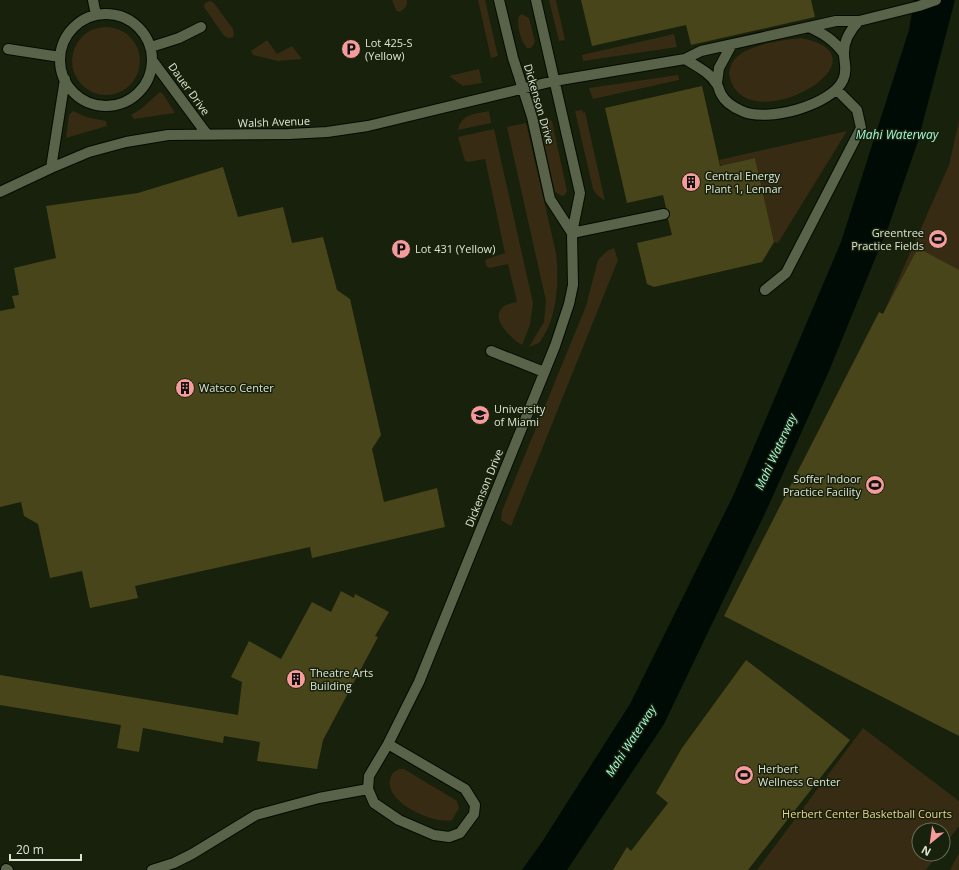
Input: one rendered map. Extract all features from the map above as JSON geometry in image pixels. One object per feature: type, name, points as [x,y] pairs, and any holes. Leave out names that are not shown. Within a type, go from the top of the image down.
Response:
[{"type":"street","points":[[93,0],[96,15]]},
{"type":"street","name":"Dickenson Drive","points":[[499,0],[513,58],[532,117],[550,199],[572,233]]},
{"type":"street","name":"Dickenson Drive","points":[[368,789],[370,776],[388,744],[424,670],[544,372],[569,304],[573,285],[572,233],[580,193],[536,0]]},
{"type":"street","points":[[716,83],[719,68],[732,44],[836,22],[859,21],[919,6],[936,0]]},
{"type":"street","points":[[96,15],[113,15],[130,20],[143,32],[151,47],[152,60],[150,75],[142,89],[130,99],[116,105],[100,106],[85,101],[73,91],[61,68],[60,57],[64,42],[71,30],[83,21],[96,15]]},
{"type":"street","points":[[685,60],[707,73],[716,83],[721,95],[730,104],[743,112],[757,115],[776,114],[808,107],[824,100],[837,90],[844,79],[846,69],[844,54],[846,38],[859,21]]},
{"type":"street","points":[[151,47],[179,38],[201,27]]},
{"type":"street","points":[[809,27],[826,35],[836,42],[844,54]]},
{"type":"street","name":"Walsh Avenue","points":[[0,192],[89,152],[126,142],[168,134],[206,133],[230,135],[327,132],[368,126],[554,81],[685,60],[701,51],[732,44]]},
{"type":"street","points":[[8,49],[60,57]]},
{"type":"street","name":"Dauer Drive","points":[[152,60],[206,133]]},
{"type":"street","points":[[51,168],[65,78]]},
{"type":"street","points":[[765,290],[786,273],[861,128],[857,110],[837,90]]},
{"type":"street","points":[[572,233],[664,214]]},
{"type":"street","points":[[491,351],[544,372]]},
{"type":"street","points":[[152,870],[174,863],[192,854],[256,815],[319,798],[368,789],[374,803],[385,812],[415,828],[434,835],[450,837],[460,833],[474,814],[475,805],[465,789],[388,744]]},
{"type":"green space","points":[[392,0],[407,0],[406,6],[399,12],[396,10]]},
{"type":"green space","points":[[478,0],[485,0],[498,56],[491,58]]},
{"type":"green space","points":[[549,0],[556,0],[565,40],[559,41]]},
{"type":"green space","points":[[210,1],[214,3],[233,29],[233,37],[229,38],[224,36],[204,7],[205,3]]},
{"type":"green space","points":[[522,14],[529,18],[535,42],[531,48],[527,48],[520,33],[518,19]]},
{"type":"green space","points":[[99,27],[113,27],[125,33],[134,42],[140,54],[138,74],[130,85],[119,93],[113,95],[99,95],[93,93],[82,85],[74,74],[72,68],[72,54],[74,48],[82,37],[93,29]]},
{"type":"green space","points":[[674,34],[677,47],[583,61],[582,55]]},
{"type":"green space","points":[[801,38],[826,48],[833,62],[824,77],[806,90],[782,99],[759,101],[739,94],[729,73],[735,59],[741,54],[757,46]]},
{"type":"green space","points":[[267,40],[277,54],[292,46],[302,59],[278,61],[253,55],[251,51]]},
{"type":"green space","points":[[479,69],[482,83],[463,86],[449,76]]},
{"type":"green space","points":[[678,75],[679,80],[593,99],[589,88]]},
{"type":"green space","points":[[160,92],[163,94],[175,113],[134,119],[131,115],[141,109]]},
{"type":"green space","points":[[582,110],[583,113],[585,112],[605,201],[596,194],[593,189],[575,111]]},
{"type":"green space","points":[[73,111],[86,117],[106,121],[107,126],[66,138],[69,115]]},
{"type":"green space","points":[[489,111],[491,123],[458,130],[465,118],[474,114]]},
{"type":"green space","points":[[543,119],[549,119],[552,121],[567,191],[565,195],[562,196],[555,192],[540,125]]},
{"type":"green space","name":"Greentree Practice Fields","points":[[959,121],[959,353],[883,314],[949,165]]},
{"type":"green space","points":[[526,123],[556,253],[557,276],[556,300],[550,322],[539,343],[529,347],[544,322],[546,301],[507,127]]},
{"type":"green space","points":[[494,129],[533,303],[530,325],[522,345],[503,328],[500,322],[500,311],[504,306],[517,302],[508,264],[490,268],[487,267],[485,261],[505,253],[485,159],[468,162],[465,161],[458,137]]},
{"type":"green space","points":[[847,131],[778,243],[774,242],[755,158],[721,166],[719,160]]},
{"type":"green space","points":[[614,248],[618,260],[511,526],[501,520],[502,511],[586,306],[598,260],[607,251]]},
{"type":"green space","name":"Herbert Center Basketball Courts","points":[[863,728],[959,801],[959,826],[951,836],[951,822],[911,822],[911,862],[932,862],[926,870],[757,870]]},
{"type":"green space","points":[[400,769],[404,769],[457,801],[459,808],[452,820],[445,821],[424,816],[403,804],[395,797],[391,789],[390,780],[393,773]]},
{"type":"green space","points":[[959,853],[959,870],[950,870]]},
{"type":"water","name":"Mahi Waterway","points":[[914,0],[955,0],[918,141],[889,225],[829,371],[767,509],[664,724],[567,870],[522,870],[542,842],[630,704],[734,494],[841,242],[909,30]]},
{"type":"building","points":[[581,0],[811,0],[815,17],[691,45],[686,25],[592,46]]},
{"type":"building","name":"Central Energy Plant 1, Lennar","points":[[702,86],[720,166],[755,158],[774,242],[762,262],[654,287],[647,284],[637,243],[672,235],[668,219],[670,212],[666,208],[663,195],[627,203],[605,108]]},
{"type":"building","name":"Watsco Center","points":[[223,167],[238,217],[283,207],[292,243],[323,237],[337,290],[350,299],[381,435],[372,449],[384,502],[437,488],[445,527],[312,558],[310,547],[135,586],[138,598],[90,608],[82,571],[50,578],[38,524],[24,516],[21,502],[0,507],[0,311],[15,308],[12,296],[19,295],[14,268],[56,258],[46,206],[138,193]]},
{"type":"building","name":"Soffer Indoor Practice Facility","points":[[918,248],[959,270],[959,736],[724,616],[879,312],[883,314]]},
{"type":"building","name":"Theatre Arts Building","points":[[341,591],[354,598],[355,594],[389,612],[375,636],[378,637],[323,740],[317,769],[257,761],[260,742],[224,736],[223,743],[143,728],[139,752],[117,748],[121,725],[0,705],[0,675],[238,715],[242,682],[231,677],[249,641],[281,659],[312,602],[331,612]]},
{"type":"building","name":"Herbert Wellness Center","points":[[746,660],[850,740],[748,870],[613,870],[627,847],[631,851],[668,803],[656,793],[682,748]]},
{"type":"place","name":"Lot 425-S (Yellow)","points":[[351,49]]},
{"type":"place","name":"Central Energy Plant 1, Lennar","points":[[691,182]]},
{"type":"place","name":"Greentree Practice Fields","points":[[938,239]]},
{"type":"place","name":"Lot 431 (Yellow)","points":[[401,249]]},
{"type":"place","name":"Watsco Center","points":[[185,388]]},
{"type":"place","name":"University of Miami","points":[[480,415]]},
{"type":"place","name":"Soffer Indoor Practice Facility","points":[[875,485]]},
{"type":"place","name":"Theatre Arts Building","points":[[296,679]]},
{"type":"place","name":"Herbert Wellness Center","points":[[744,775]]}]
